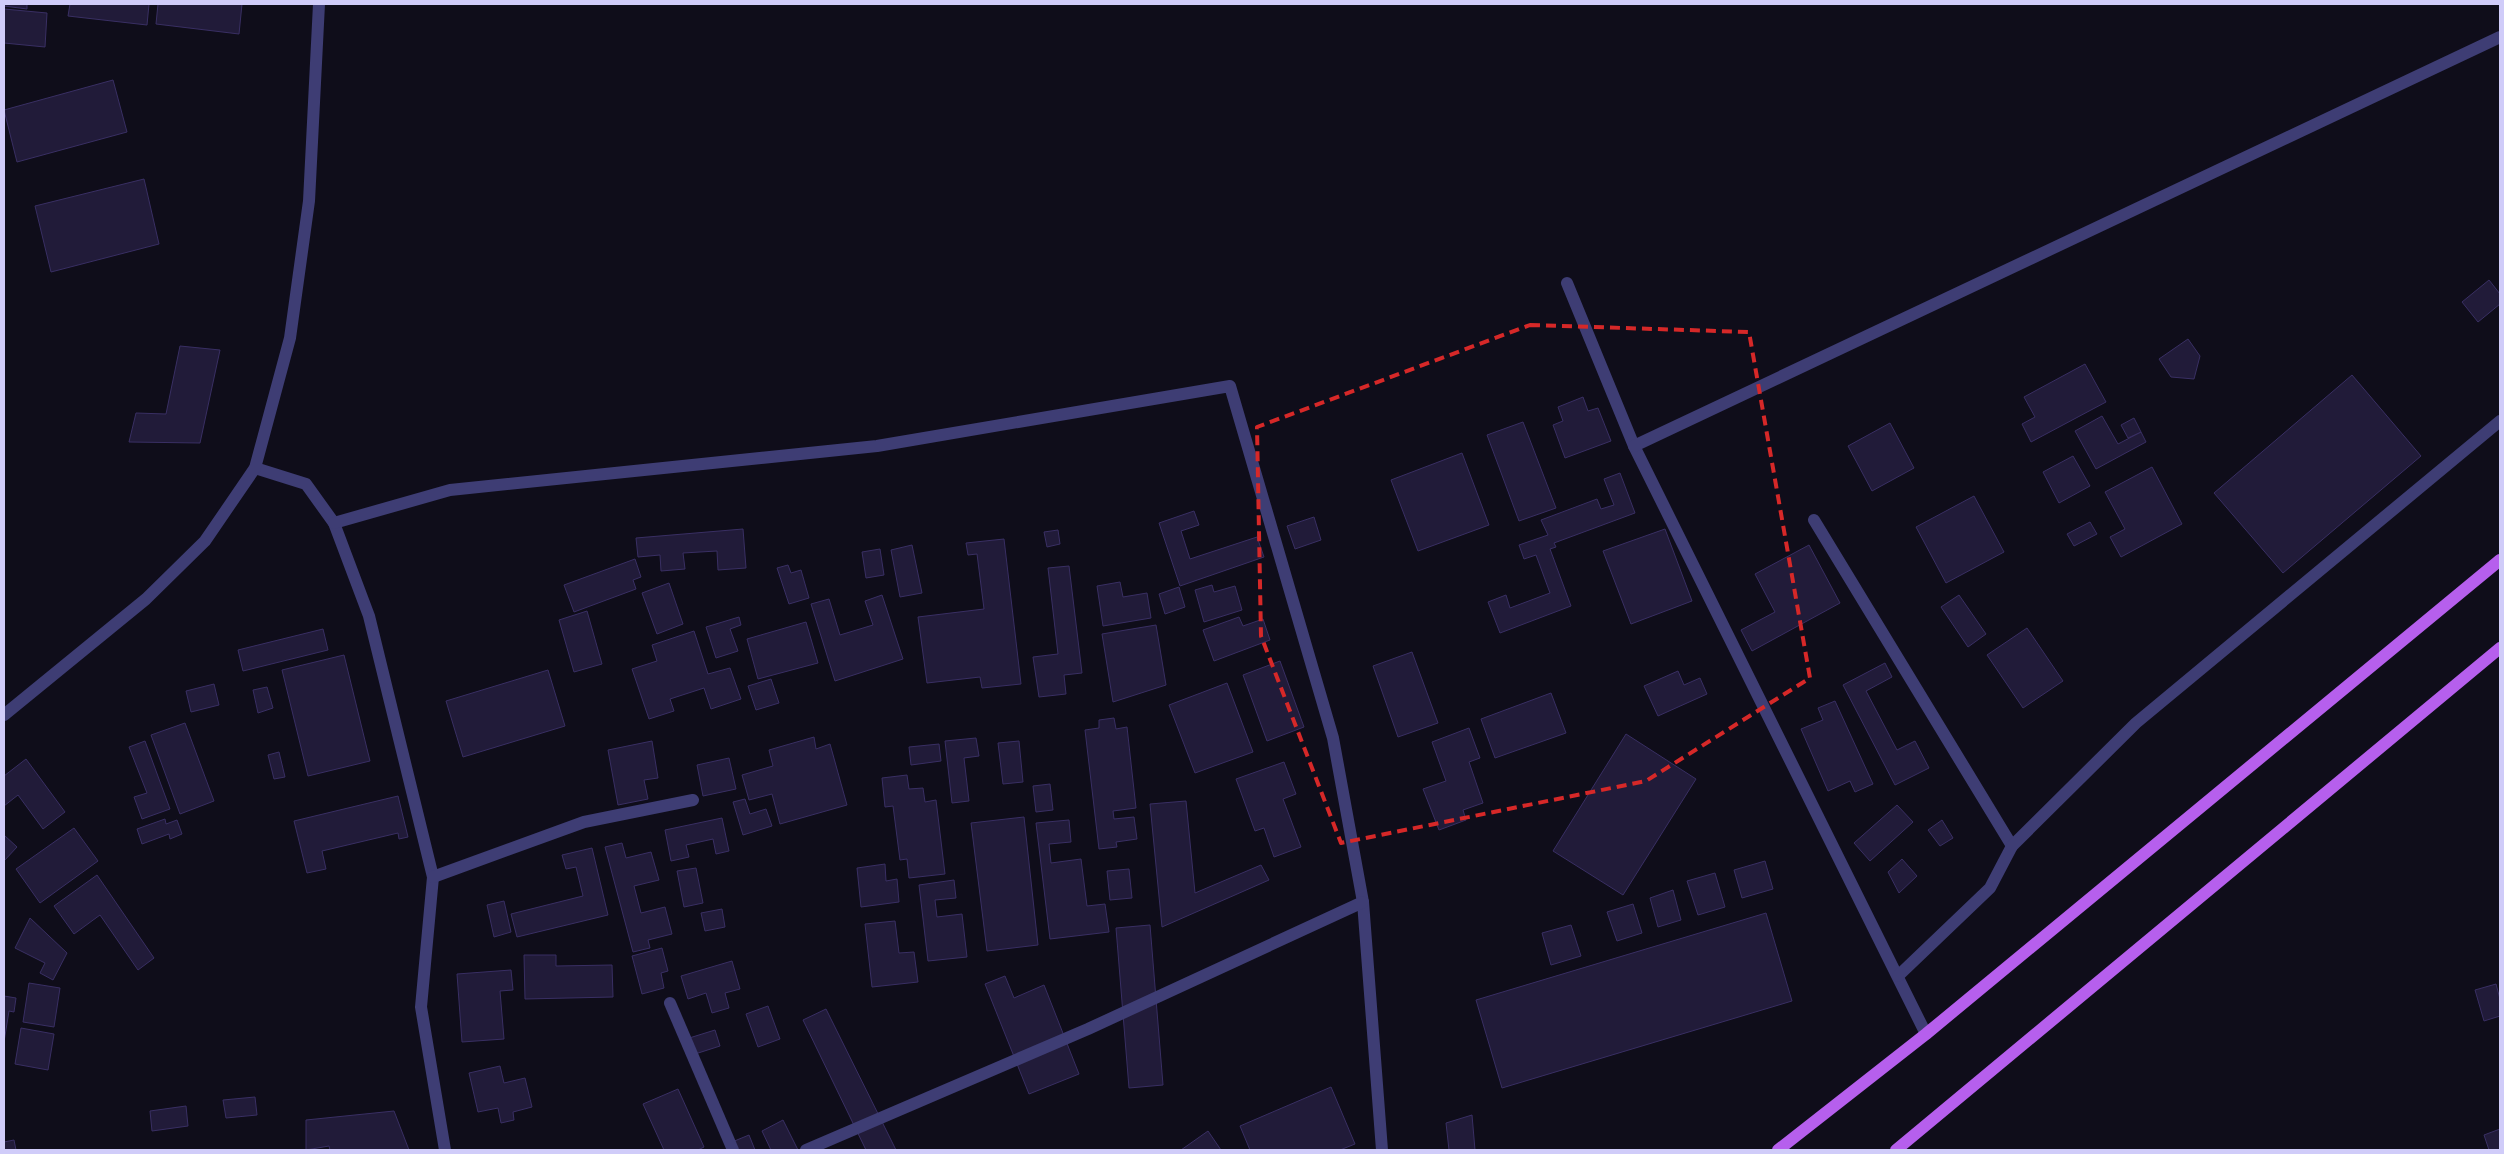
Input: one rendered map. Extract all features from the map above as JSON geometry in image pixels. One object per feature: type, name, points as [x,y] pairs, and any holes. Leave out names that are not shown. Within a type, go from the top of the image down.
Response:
[{"type":"main road","points":[[1778,1150],[1926,1034],[2500,560]]},
{"type":"main road","points":[[1896,1150],[2500,648]]},
{"type":"street","points":[[4,715],[146,599],[205,541],[255,468],[290,338],[309,201],[319,4]]},
{"type":"street","points":[[1634,446],[2500,37]]},
{"type":"street","points":[[1567,283],[1634,446],[1926,1034]]},
{"type":"street","points":[[334,523],[450,490],[877,446],[1230,386],[1333,738],[1362,902],[1382,1150]]},
{"type":"street","points":[[1898,976],[1990,888],[2012,846],[2136,723],[2500,421]]},
{"type":"street","points":[[255,468],[306,484],[334,523],[369,616],[433,877],[421,1007],[445,1150]]},
{"type":"street","points":[[1814,520],[2012,846]]},
{"type":"street","points":[[433,877],[584,822],[693,800]]},
{"type":"street","points":[[806,1150],[1088,1029],[1362,902]]},
{"type":"street","points":[[670,1003],[733,1150]]},
{"type":"highlighted area","points":[[1530,325],[1749,332],[1810,678],[1646,781],[1341,843],[1261,636],[1257,427]]},
{"type":"building","points":[[4,4],[27,4],[27,9],[4,6]]},
{"type":"building","points":[[70,4],[149,4],[147,25],[68,16]]},
{"type":"building","points":[[158,4],[242,4],[239,34],[156,24]]},
{"type":"building","points":[[4,9],[47,13],[45,47],[4,43]]},
{"type":"building","points":[[113,80],[127,132],[17,162],[4,110]]},
{"type":"building","points":[[144,179],[159,244],[51,272],[35,206]]},
{"type":"building","points":[[2489,280],[2500,294],[2500,304],[2478,322],[2462,302]]},
{"type":"building","points":[[2188,339],[2200,356],[2194,379],[2171,377],[2159,359]]},
{"type":"building","points":[[180,346],[220,350],[200,443],[129,442],[136,413],[166,414]]},
{"type":"building","points":[[2085,364],[2106,402],[2031,442],[2022,424],[2035,417],[2024,397]]},
{"type":"building","points":[[2352,375],[2421,456],[2283,573],[2214,493]]},
{"type":"building","points":[[1583,397],[1588,411],[1598,408],[1611,441],[1565,458],[1553,425],[1563,421],[1558,407]]},
{"type":"building","points":[[2102,416],[2118,444],[2141,432],[2146,442],[2096,469],[2075,431]]},
{"type":"building","points":[[2134,418],[2141,432],[2128,438],[2121,425]]},
{"type":"building","points":[[1523,422],[1556,508],[1519,521],[1487,435]]},
{"type":"building","points":[[1890,423],[1914,468],[1872,491],[1848,446]]},
{"type":"building","points":[[1462,453],[1489,525],[1418,551],[1391,480]]},
{"type":"building","points":[[2073,456],[2090,486],[2059,503],[2043,472]]},
{"type":"building","points":[[2152,467],[2182,524],[2121,557],[2110,537],[2125,529],[2105,492]]},
{"type":"building","points":[[1620,473],[1635,513],[1554,543],[1556,547],[1550,549],[1571,606],[1500,633],[1488,602],[1506,595],[1510,608],[1550,593],[1536,555],[1524,559],[1519,545],[1548,535],[1541,520],[1597,499],[1601,509],[1614,505],[1604,479]]},
{"type":"building","points":[[1974,496],[2004,552],[1946,583],[1916,527]]},
{"type":"building","points":[[1194,511],[1199,525],[1181,531],[1190,559],[1257,537],[1264,557],[1180,586],[1159,523]]},
{"type":"building","points":[[1314,517],[1321,540],[1295,549],[1287,526]]},
{"type":"building","points":[[2090,522],[2097,534],[2074,546],[2067,534]]},
{"type":"building","points":[[743,529],[746,568],[718,570],[717,551],[683,553],[685,569],[661,571],[660,555],[638,557],[636,538]]},
{"type":"building","points":[[1665,529],[1692,601],[1631,624],[1603,551]]},
{"type":"building","points":[[1058,530],[1060,544],[1047,547],[1044,532]]},
{"type":"building","points":[[1004,539],[1021,684],[982,688],[980,677],[927,683],[918,617],[984,609],[977,554],[968,555],[966,543]]},
{"type":"building","points":[[912,545],[922,593],[900,597],[891,550]]},
{"type":"building","points":[[1809,545],[1840,603],[1752,651],[1741,630],[1775,612],[1755,574]]},
{"type":"building","points":[[880,549],[884,575],[866,578],[862,552]]},
{"type":"building","points":[[635,559],[641,577],[633,580],[636,589],[574,612],[564,585]]},
{"type":"building","points":[[788,565],[791,573],[801,570],[809,598],[789,604],[777,568]]},
{"type":"building","points":[[1069,566],[1082,673],[1064,675],[1066,694],[1039,697],[1033,657],[1058,654],[1048,568]]},
{"type":"building","points":[[1120,582],[1123,597],[1147,593],[1151,618],[1103,626],[1097,586]]},
{"type":"building","points":[[669,583],[683,624],[657,634],[642,593]]},
{"type":"building","points":[[1212,585],[1214,592],[1235,586],[1242,610],[1204,622],[1195,590]]},
{"type":"building","points":[[1179,587],[1185,607],[1165,614],[1159,594]]},
{"type":"building","points":[[882,595],[903,659],[835,681],[811,604],[829,599],[840,635],[873,625],[865,601]]},
{"type":"building","points":[[1959,595],[1986,634],[1968,647],[1941,607]]},
{"type":"building","points":[[587,611],[602,664],[574,672],[559,620]]},
{"type":"building","points":[[739,617],[741,625],[730,629],[738,651],[716,658],[706,627]]},
{"type":"building","points":[[1239,617],[1243,626],[1263,619],[1270,640],[1214,661],[1203,630]]},
{"type":"building","points":[[806,622],[818,663],[758,679],[747,639]]},
{"type":"building","points":[[1156,625],[1166,685],[1113,702],[1102,634]]},
{"type":"building","points":[[2027,628],[2063,681],[2023,708],[1987,655]]},
{"type":"building","points":[[323,629],[328,650],[243,671],[238,650]]},
{"type":"building","points":[[694,631],[708,674],[730,668],[741,699],[711,709],[704,688],[670,699],[674,711],[649,719],[632,669],[657,661],[652,645]]},
{"type":"building","points":[[1412,652],[1438,723],[1398,737],[1373,666]]},
{"type":"building","points":[[344,655],[370,761],[308,776],[282,670]]},
{"type":"building","points":[[1280,661],[1304,727],[1267,741],[1243,675]]},
{"type":"building","points":[[1885,663],[1892,677],[1866,691],[1897,750],[1915,741],[1929,768],[1895,785],[1843,685]]},
{"type":"building","points":[[548,670],[565,726],[463,757],[446,701]]},
{"type":"building","points":[[1678,671],[1684,685],[1700,678],[1707,694],[1658,716],[1644,686]]},
{"type":"building","points":[[771,679],[779,703],[756,710],[748,686]]},
{"type":"building","points":[[1227,683],[1253,752],[1195,773],[1169,705]]},
{"type":"building","points":[[214,684],[219,705],[191,712],[186,691]]},
{"type":"building","points":[[267,687],[273,708],[258,713],[253,690]]},
{"type":"building","points":[[1551,693],[1566,733],[1495,758],[1481,719]]},
{"type":"building","points":[[1835,701],[1873,784],[1855,792],[1850,781],[1828,791],[1801,729],[1823,720],[1818,708]]},
{"type":"building","points":[[1114,718],[1116,729],[1127,727],[1136,808],[1113,811],[1114,819],[1134,817],[1137,839],[1116,842],[1117,847],[1099,849],[1085,730],[1099,728],[1099,720]]},
{"type":"building","points":[[185,723],[214,801],[180,814],[151,735]]},
{"type":"building","points":[[1469,728],[1480,758],[1469,762],[1483,803],[1463,810],[1466,820],[1439,830],[1423,789],[1446,781],[1432,742]]},
{"type":"building","points":[[1626,734],[1696,779],[1623,895],[1553,851]]},
{"type":"building","points":[[814,737],[816,749],[830,744],[847,805],[780,824],[772,794],[749,800],[742,775],[773,766],[769,750]]},
{"type":"building","points":[[976,738],[979,756],[964,758],[969,801],[952,803],[945,741]]},
{"type":"building","points":[[145,741],[170,809],[142,819],[134,797],[147,793],[129,747]]},
{"type":"building","points":[[652,741],[658,778],[644,780],[648,799],[618,805],[608,750]]},
{"type":"building","points":[[1019,741],[1023,782],[1003,784],[998,743]]},
{"type":"building","points":[[939,744],[941,761],[911,765],[909,747]]},
{"type":"building","points":[[279,752],[285,777],[274,779],[268,755]]},
{"type":"building","points":[[729,758],[736,789],[703,796],[697,765]]},
{"type":"building","points":[[26,759],[65,812],[43,829],[18,795],[4,806],[4,776]]},
{"type":"building","points":[[1284,762],[1296,794],[1283,799],[1301,847],[1274,857],[1264,828],[1255,831],[1236,779]]},
{"type":"building","points":[[907,775],[909,789],[923,788],[925,802],[936,800],[945,874],[909,878],[907,859],[900,860],[893,806],[885,807],[882,778]]},
{"type":"building","points":[[1050,784],[1053,810],[1036,812],[1033,786]]},
{"type":"building","points":[[398,796],[408,837],[399,839],[398,833],[322,851],[326,869],[307,873],[294,821]]},
{"type":"building","points":[[745,799],[750,814],[766,809],[772,826],[743,835],[733,802]]},
{"type":"building","points":[[1186,801],[1195,893],[1261,865],[1269,880],[1162,927],[1150,804]]},
{"type":"building","points":[[1897,805],[1913,822],[1870,861],[1854,843]]},
{"type":"building","points":[[1024,817],[1038,945],[987,951],[971,823]]},
{"type":"building","points":[[722,818],[729,851],[716,854],[713,839],[686,845],[689,857],[671,861],[665,830]]},
{"type":"building","points":[[165,819],[166,824],[177,820],[182,834],[170,839],[169,834],[142,844],[137,829]]},
{"type":"building","points":[[1069,820],[1071,842],[1049,844],[1051,863],[1081,859],[1087,906],[1105,904],[1109,932],[1050,939],[1036,823]]},
{"type":"building","points":[[1942,820],[1953,838],[1940,846],[1928,830]]},
{"type":"building","points":[[74,828],[98,861],[40,903],[16,869]]},
{"type":"building","points":[[4,835],[17,847],[4,861]]},
{"type":"building","points":[[622,843],[626,858],[651,852],[659,880],[634,886],[641,913],[665,907],[672,934],[648,940],[650,948],[633,952],[605,847]]},
{"type":"building","points":[[592,848],[608,915],[517,937],[511,914],[583,896],[576,867],[566,869],[562,855]]},
{"type":"building","points":[[1902,859],[1917,876],[1899,893],[1888,872]]},
{"type":"building","points":[[1765,861],[1773,889],[1742,898],[1734,870]]},
{"type":"building","points":[[885,864],[886,881],[897,879],[899,902],[861,907],[857,868]]},
{"type":"building","points":[[696,868],[703,903],[684,907],[677,871]]},
{"type":"building","points":[[1129,869],[1132,898],[1110,900],[1107,871]]},
{"type":"building","points":[[1715,873],[1725,907],[1698,915],[1687,881]]},
{"type":"building","points":[[97,875],[154,958],[138,970],[100,915],[74,934],[54,906]]},
{"type":"building","points":[[954,880],[956,898],[935,900],[937,917],[962,914],[967,957],[928,961],[919,885]]},
{"type":"building","points":[[1673,890],[1681,920],[1658,927],[1650,898]]},
{"type":"building","points":[[504,901],[511,932],[494,937],[487,905]]},
{"type":"building","points":[[1633,904],[1642,933],[1617,941],[1607,912]]},
{"type":"building","points":[[722,909],[725,927],[705,931],[701,913]]},
{"type":"building","points":[[1766,913],[1792,1001],[1502,1088],[1476,1000]]},
{"type":"building","points":[[30,918],[67,953],[53,980],[40,973],[45,963],[15,948]]},
{"type":"building","points":[[895,921],[899,953],[914,952],[918,982],[872,987],[865,924]]},
{"type":"building","points":[[1150,925],[1163,1085],[1129,1088],[1116,928]]},
{"type":"building","points":[[1571,925],[1581,956],[1551,965],[1542,933]]},
{"type":"building","points":[[662,948],[668,971],[661,973],[664,988],[642,994],[632,956]]},
{"type":"building","points":[[524,955],[556,955],[556,966],[612,965],[613,997],[525,999]]},
{"type":"building","points":[[732,961],[740,989],[725,993],[729,1008],[712,1013],[706,993],[688,999],[681,976]]},
{"type":"building","points":[[511,970],[513,990],[500,991],[504,1039],[462,1042],[457,974]]},
{"type":"building","points":[[1005,976],[1014,998],[1044,985],[1079,1074],[1029,1094],[985,984]]},
{"type":"building","points":[[29,983],[60,988],[54,1027],[23,1022]]},
{"type":"building","points":[[2496,984],[2500,999],[2500,1016],[2484,1021],[2475,990]]},
{"type":"building","points":[[4,996],[16,998],[14,1012],[9,1011],[4,1042]]},
{"type":"building","points":[[768,1006],[780,1039],[758,1047],[746,1014]]},
{"type":"building","points":[[826,1009],[896,1150],[866,1150],[803,1020]]},
{"type":"building","points":[[21,1028],[54,1034],[48,1070],[15,1064]]},
{"type":"building","points":[[715,1030],[720,1046],[692,1055],[686,1039]]},
{"type":"building","points":[[500,1066],[504,1083],[525,1078],[532,1107],[513,1112],[514,1120],[501,1123],[498,1108],[478,1112],[469,1073]]},
{"type":"building","points":[[1331,1087],[1355,1144],[1340,1150],[1250,1150],[1240,1126]]},
{"type":"building","points":[[678,1089],[704,1147],[698,1150],[664,1150],[643,1104]]},
{"type":"building","points":[[255,1097],[257,1115],[226,1118],[223,1100]]},
{"type":"building","points":[[186,1106],[188,1126],[152,1131],[150,1111]]},
{"type":"building","points":[[394,1111],[409,1150],[330,1150],[329,1146],[306,1150],[306,1120]]},
{"type":"building","points":[[1472,1115],[1475,1150],[1449,1150],[1446,1123]]},
{"type":"building","points":[[783,1120],[798,1150],[771,1150],[762,1131]]},
{"type":"building","points":[[2500,1129],[2500,1150],[2489,1150],[2484,1135]]},
{"type":"building","points":[[1208,1131],[1221,1150],[1181,1150]]},
{"type":"building","points":[[749,1135],[755,1150],[735,1150],[732,1142]]},
{"type":"building","points":[[14,1140],[16,1150],[4,1150],[4,1142]]}]
